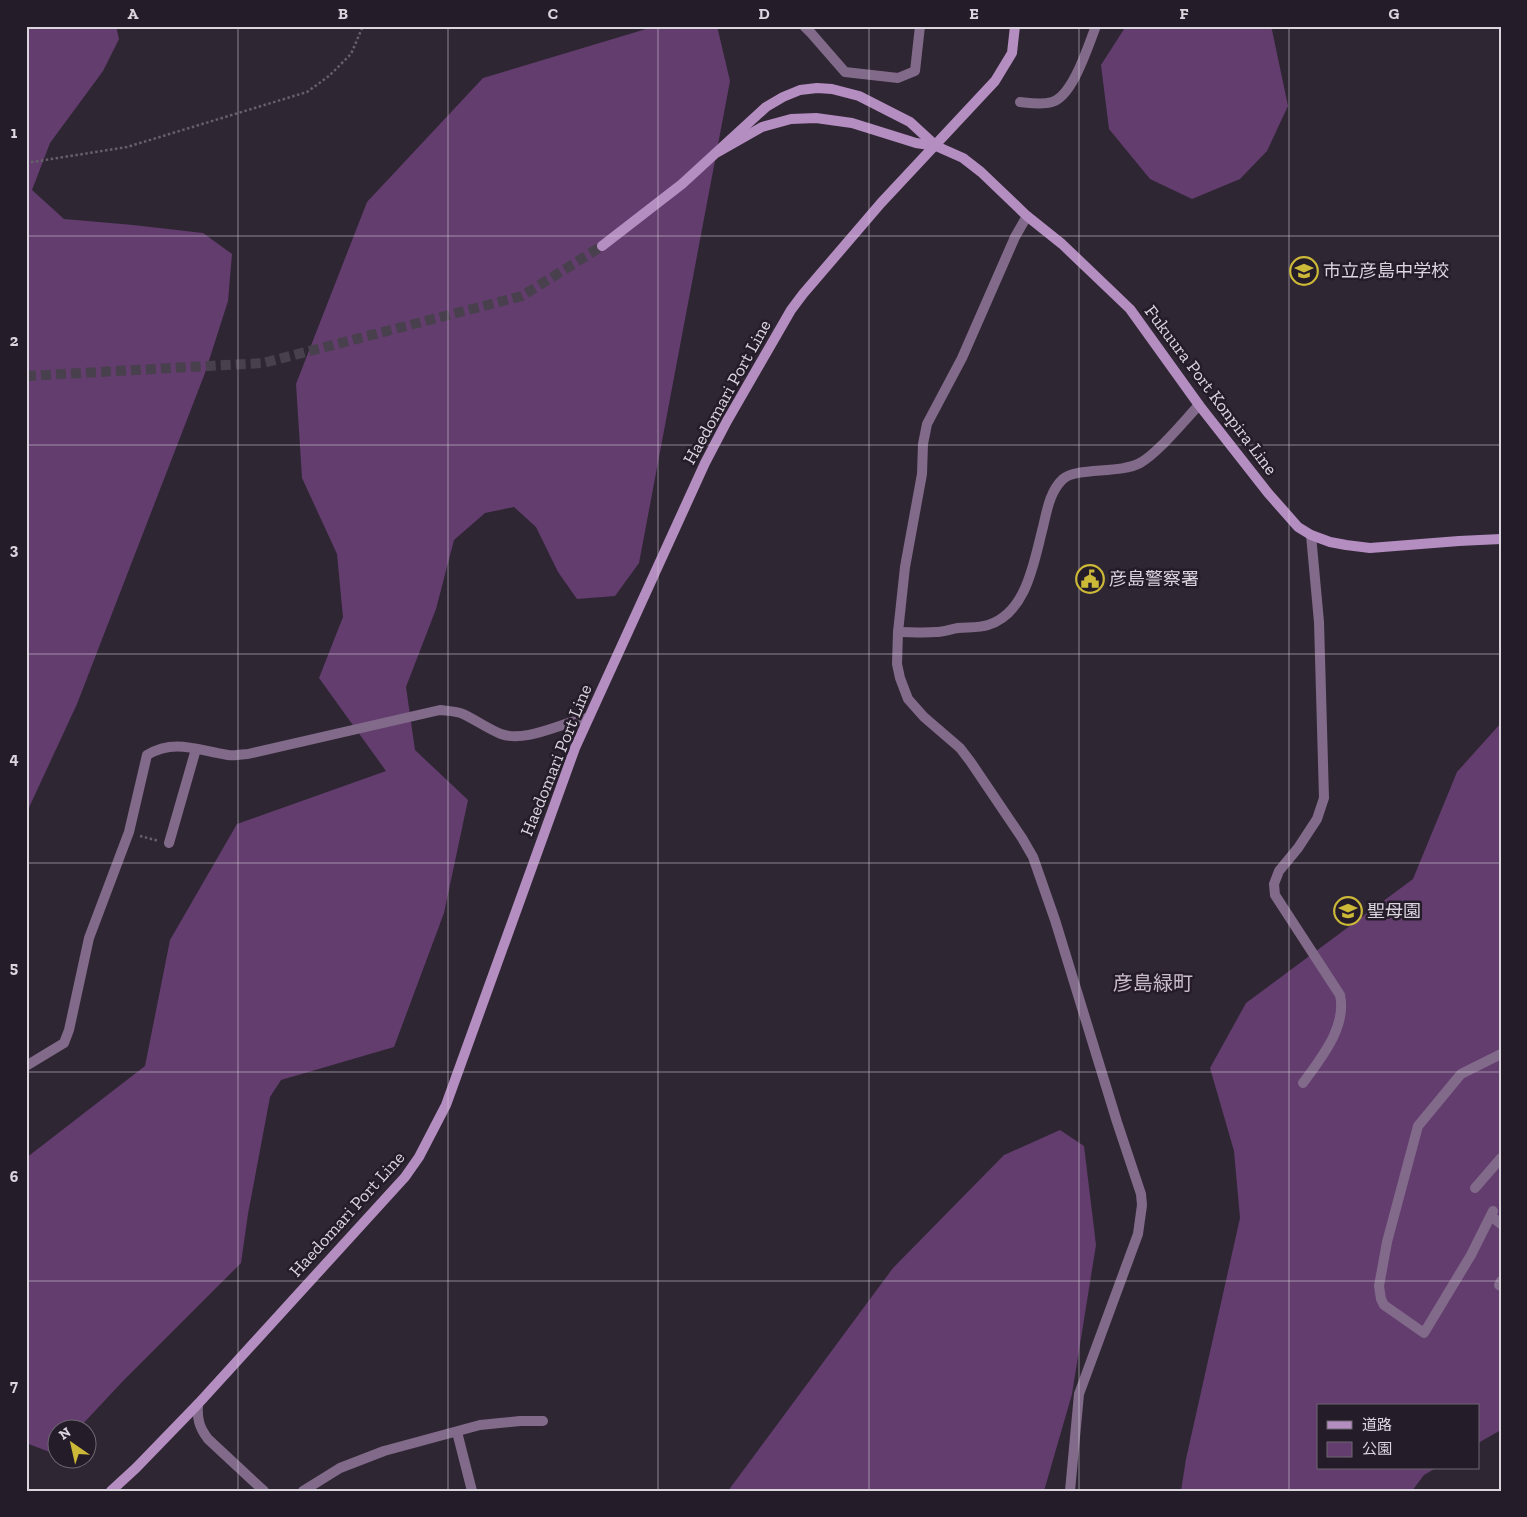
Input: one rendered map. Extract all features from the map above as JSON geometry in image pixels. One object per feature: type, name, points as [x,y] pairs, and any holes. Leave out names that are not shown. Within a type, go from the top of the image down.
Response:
[{"type":"main road","name":"Haedomari Port Line","points":[[111,1491],[198,1404],[405,1177],[419,1157],[446,1105],[552,809],[588,718],[706,462],[727,422],[791,310],[815,279],[869,217],[973,106],[1005,67],[1012,53],[1015,26]]},
{"type":"main road","name":"Fukuura Port Konpira Line","points":[[602,246],[682,184],[766,107],[800,90],[817,88],[845,91],[910,122],[936,146]]},
{"type":"main road","name":"Fukuura Port Konpira Line","points":[[718,152],[762,127],[801,118],[836,119],[852,122],[916,143],[936,146],[963,158],[981,172],[1027,216],[1062,244],[1130,309],[1148,331],[1199,405],[1283,511],[1298,527],[1311,536],[1346,546],[1370,548],[1459,540],[1501,539]]},
{"type":"street","points":[[804,26],[845,72],[898,78],[915,71],[920,26]]},
{"type":"street","points":[[1020,102],[1051,103],[1065,94],[1096,26]]},
{"type":"street","points":[[1027,216],[1015,237],[962,358],[927,424],[923,444],[922,474],[905,567],[898,632],[897,664],[908,699],[924,717],[960,748],[1033,857],[1055,920],[1141,1194],[1138,1234],[1079,1394],[1070,1491]]},
{"type":"street","points":[[898,632],[937,632],[980,627],[990,625],[1000,619],[1010,611],[1030,577],[1052,494],[1064,478],[1075,474],[1128,468],[1140,463],[1153,453],[1199,405]]},
{"type":"street","points":[[1304,1083],[1330,1045],[1342,1004],[1340,995],[1275,895],[1274,884],[1279,871],[1298,848],[1316,819],[1324,798],[1319,622],[1311,536]]},
{"type":"street","points":[[26,1066],[64,1043],[69,1030],[88,938],[129,833],[147,755],[163,747],[176,745],[230,756],[248,754],[440,710],[463,714],[502,734],[522,737],[572,720],[588,718]]},
{"type":"street","points":[[169,844],[196,749]]},
{"type":"street","points":[[1501,1054],[1460,1074],[1418,1126],[1387,1242],[1379,1286],[1384,1306],[1424,1333],[1472,1255],[1492,1214],[1501,1224]]},
{"type":"street","points":[[1476,1188],[1501,1158]]},
{"type":"street","points":[[198,1404],[196,1418],[201,1430],[208,1439],[264,1491]]},
{"type":"street","points":[[303,1491],[340,1468],[366,1458],[480,1425],[543,1421]]},
{"type":"street","points":[[457,1432],[472,1491]]},
{"type":"path","points":[[26,163],[127,147],[307,92],[329,76],[351,54],[363,26]]},
{"type":"path","points":[[129,833],[169,844]]},
{"type":"green space","points":[[26,26],[116,26],[119,39],[103,71],[50,143],[32,190],[64,219],[203,233],[232,254],[228,301],[205,373],[77,704],[26,814]]},
{"type":"green space","points":[[656,26],[717,26],[730,81],[639,563],[615,596],[577,599],[558,572],[536,527],[514,507],[485,513],[454,540],[436,609],[406,687],[415,750],[468,800],[444,913],[394,1047],[281,1080],[270,1097],[248,1214],[241,1263],[86,1420],[48,1420],[48,1451],[26,1443],[26,1158],[145,1066],[170,940],[237,824],[386,771],[319,678],[343,617],[337,554],[302,478],[296,384],[367,202],[483,78]]},
{"type":"green space","points":[[1126,26],[1270,26],[1288,106],[1267,151],[1240,179],[1192,199],[1150,179],[1109,129],[1101,65]]},
{"type":"green space","points":[[1501,723],[1501,1430],[1480,1442],[1480,1404],[1317,1404],[1317,1470],[1433,1470],[1424,1475],[1412,1491],[1181,1491],[1186,1459],[1240,1218],[1234,1151],[1210,1068],[1246,1003],[1413,879],[1457,772]]},
{"type":"green space","points":[[1060,1130],[1084,1146],[1096,1245],[1072,1394],[1044,1491],[728,1491],[893,1268],[1004,1155]]},
{"type":"tunnel","points":[[26,376],[263,363],[522,296],[602,246]]},
{"type":"place","name":"市立彦島中学校","points":[[1304,271]]},
{"type":"place","name":"彦島警察署","points":[[1090,579]]},
{"type":"place","name":"聖母園","points":[[1348,911]]},
{"type":"district","name":"彦島緑町","points":[[1153,983]]}]
